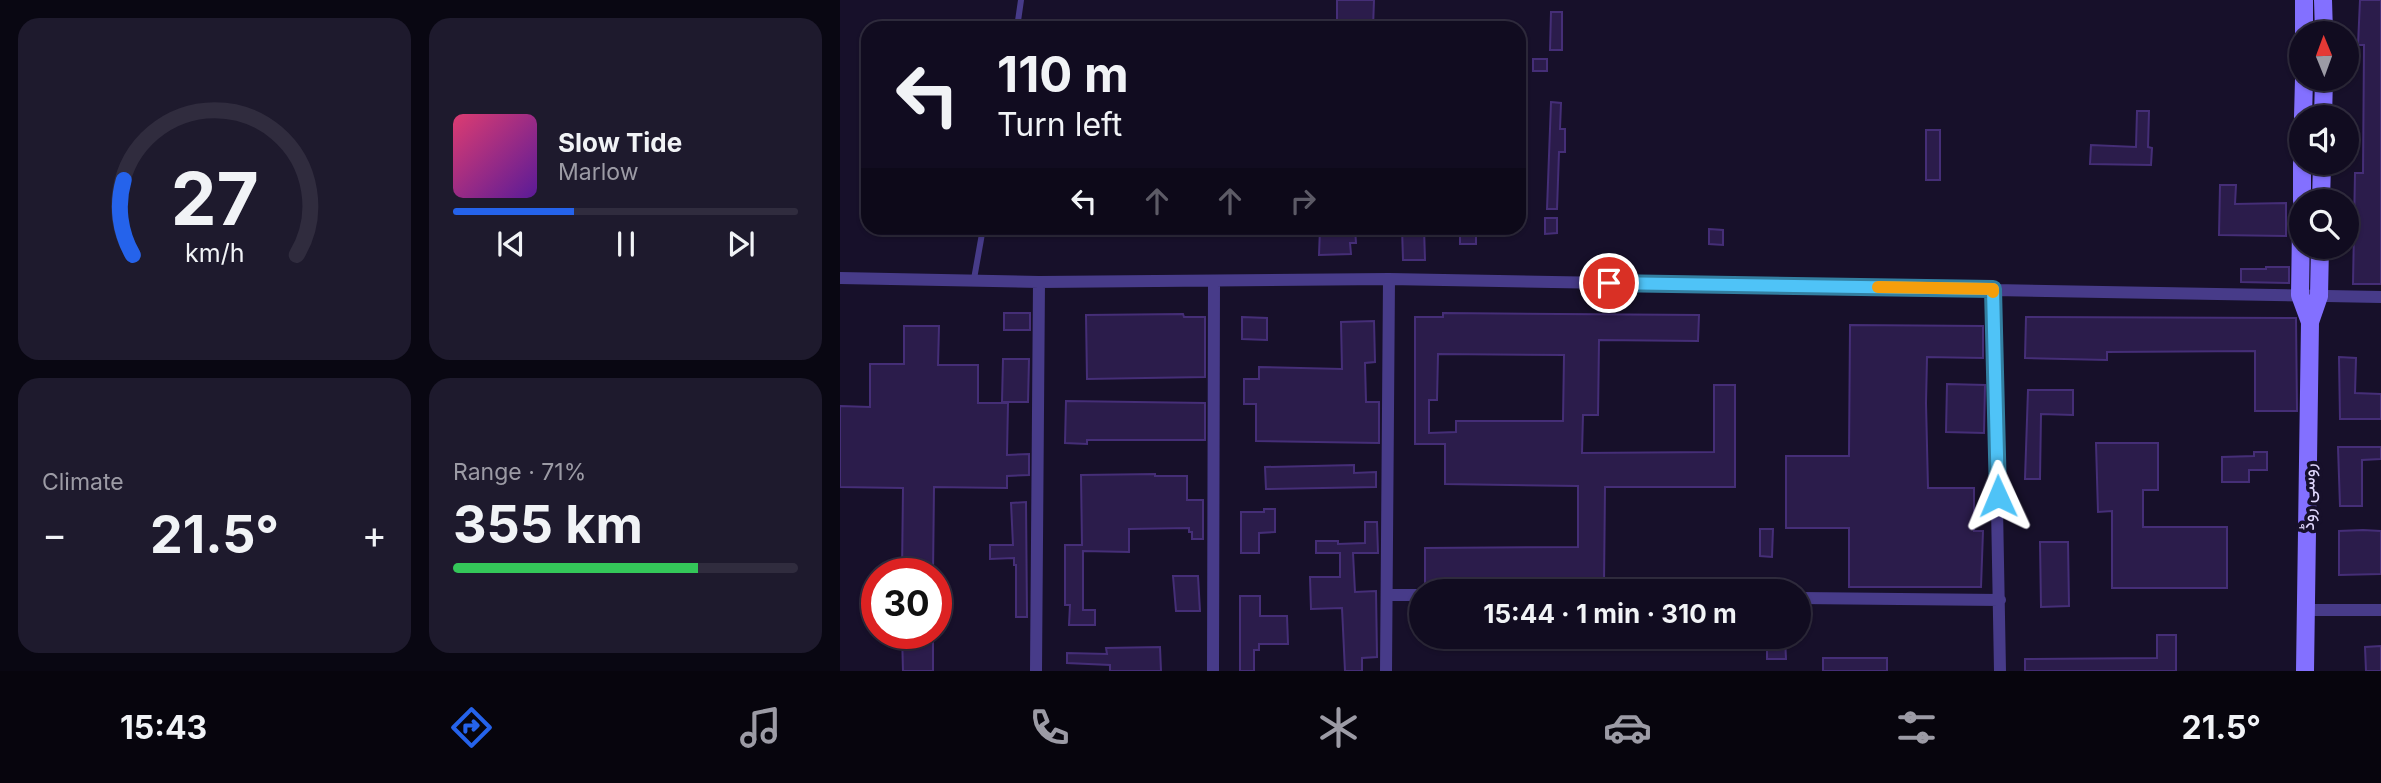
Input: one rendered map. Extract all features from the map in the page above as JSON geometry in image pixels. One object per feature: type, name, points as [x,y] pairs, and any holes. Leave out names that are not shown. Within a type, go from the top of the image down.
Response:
[{"type":"main road","points":[[2304,0],[2304,21]]},
{"type":"main road","points":[[2323,0],[2324,21]]},
{"type":"main road","name":"روسی روڈ","points":[[2301,259],[2300,295],[2310,322]]},
{"type":"main road","name":"روسی روڈ","points":[[2305,671],[2310,322],[2319,296],[2320,259]]},
{"type":"street","points":[[840,278],[1039,282],[1389,279],[2381,296]]},
{"type":"street","points":[[1387,671],[1389,279]]},
{"type":"street","points":[[1213,671],[1214,281]]},
{"type":"street","points":[[1036,671],[1039,282]]},
{"type":"street","points":[[1993,289],[2000,671]]},
{"type":"street","points":[[1388,595],[1409,595]]},
{"type":"street","points":[[1811,598],[2000,600]]},
{"type":"street","points":[[2306,610],[2381,610]]},
{"type":"lane","points":[[1018,21],[1021,0]]},
{"type":"lane","points":[[974,279],[982,235]]},
{"type":"building","points":[[1337,0],[1374,0],[1373,21],[1337,21]]},
{"type":"building","points":[[2360,0],[2381,0],[2381,284],[2353,284],[2353,259],[2359,259],[2359,189],[2355,189],[2355,175],[2363,173],[2364,45],[2359,45]]},
{"type":"building","points":[[1551,12],[1562,12],[1562,50],[1550,50]]},
{"type":"building","points":[[1533,59],[1547,59],[1547,71],[1533,71]]},
{"type":"building","points":[[1551,102],[1561,103],[1560,129],[1565,129],[1565,152],[1559,152],[1557,209],[1547,209]]},
{"type":"building","points":[[2137,111],[2149,111],[2148,147],[2152,148],[2151,165],[2090,164],[2091,145],[2136,147]]},
{"type":"building","points":[[1926,130],[1940,130],[1940,180],[1926,180]]},
{"type":"building","points":[[2220,185],[2236,185],[2235,204],[2286,203],[2286,236],[2219,235]]},
{"type":"building","points":[[1545,218],[1557,218],[1557,233],[1545,234]]},
{"type":"building","points":[[1709,229],[1723,230],[1723,245],[1709,244]]},
{"type":"building","points":[[1320,235],[1355,235],[1356,243],[1350,243],[1351,254],[1319,255]]},
{"type":"building","points":[[1402,235],[1424,235],[1425,260],[1403,260]]},
{"type":"building","points":[[1460,235],[1476,235],[1476,244],[1460,244]]},
{"type":"building","points":[[2289,267],[2289,283],[2241,282],[2241,269]]},
{"type":"building","points":[[1004,313],[1030,313],[1030,330],[1004,330]]},
{"type":"building","points":[[1443,313],[1699,315],[1698,341],[1599,340],[1598,415],[1583,415],[1582,453],[1714,452],[1714,385],[1735,385],[1735,487],[1605,487],[1604,579],[1425,579],[1425,548],[1578,547],[1578,486],[1445,484],[1445,444],[1415,444],[1415,317],[1443,317]],"holes":[[[1438,354],[1564,355],[1563,421],[1456,421],[1456,432],[1429,433],[1429,400],[1437,400]]]},
{"type":"building","points":[[1183,314],[1184,317],[1205,317],[1205,377],[1087,379],[1086,315]]},
{"type":"building","points":[[1242,317],[1267,318],[1267,340],[1242,339]]},
{"type":"building","points":[[2026,317],[2296,318],[2297,411],[2255,411],[2255,351],[2107,352],[2107,360],[2025,358]]},
{"type":"building","points":[[1374,321],[1375,362],[1365,363],[1366,402],[1379,402],[1379,443],[1256,441],[1256,404],[1244,404],[1244,379],[1259,379],[1259,367],[1342,369],[1341,322]]},
{"type":"building","points":[[1850,325],[1983,326],[1983,358],[1927,357],[1926,403],[1928,488],[1974,488],[1974,531],[1983,531],[1981,587],[1849,587],[1849,528],[1786,528],[1786,456],[1849,456]]},
{"type":"building","points":[[904,326],[939,326],[938,365],[978,365],[978,403],[1008,403],[1007,455],[1029,454],[1029,475],[1007,476],[1007,488],[934,487],[933,558],[902,558],[903,488],[840,487],[840,406],[870,407],[870,364],[904,364]]},
{"type":"building","points":[[2339,357],[2356,358],[2355,393],[2381,394],[2381,419],[2340,419]]},
{"type":"building","points":[[1003,359],[1029,359],[1028,402],[1002,402]]},
{"type":"building","points":[[1947,384],[1985,385],[1984,433],[1946,432]]},
{"type":"building","points":[[2028,390],[2073,390],[2073,415],[2041,414],[2040,479],[2025,479]]},
{"type":"building","points":[[1066,401],[1205,403],[1205,440],[1087,440],[1087,444],[1065,443]]},
{"type":"building","points":[[2096,443],[2158,443],[2158,490],[2143,490],[2143,527],[2227,527],[2227,588],[2112,588],[2112,511],[2098,512]]},
{"type":"building","points":[[2338,447],[2381,447],[2381,459],[2362,460],[2362,506],[2340,506]]},
{"type":"building","points":[[2254,452],[2267,452],[2267,470],[2249,470],[2249,482],[2222,482],[2222,457],[2254,456]]},
{"type":"building","points":[[1354,465],[1354,473],[1376,472],[1376,487],[1266,489],[1265,467]]},
{"type":"building","points":[[1081,475],[1187,476],[1187,500],[1203,500],[1203,539],[1192,539],[1189,528],[1129,529],[1129,552],[1083,551],[1083,610],[1095,610],[1095,625],[1069,625],[1070,605],[1065,605],[1065,545],[1082,545]]},
{"type":"building","points":[[1026,502],[1027,617],[1016,617],[1014,558],[990,559],[990,545],[1013,545],[1011,503]]},
{"type":"building","points":[[1264,509],[1275,509],[1275,532],[1259,533],[1259,553],[1241,553],[1241,512],[1264,512]]},
{"type":"building","points":[[1365,522],[1377,522],[1378,553],[1353,553],[1355,592],[1376,591],[1377,657],[1362,658],[1362,671],[1345,671],[1342,608],[1311,609],[1310,577],[1340,577],[1340,553],[1316,553],[1316,541],[1338,541],[1338,544],[1365,543]]},
{"type":"building","points":[[1760,529],[1773,529],[1772,557],[1760,556]]},
{"type":"building","points":[[2339,531],[2381,531],[2381,574],[2339,575]]},
{"type":"building","points":[[2040,542],[2068,542],[2069,606],[2041,607]]},
{"type":"building","points":[[1173,576],[1198,576],[1200,611],[1176,611]]},
{"type":"building","points":[[1240,596],[1260,596],[1260,616],[1287,616],[1288,644],[1259,644],[1259,650],[1254,650],[1254,671],[1240,671]]},
{"type":"building","points":[[2157,635],[2176,635],[2176,671],[2025,671],[2025,659],[2157,658]]},
{"type":"building","points":[[2381,646],[2381,671],[2366,671],[2365,647]]},
{"type":"building","points":[[1160,647],[1161,671],[1110,671],[1110,665],[1067,663],[1067,653],[1107,654],[1106,648]]},
{"type":"building","points":[[902,649],[933,649],[933,671],[903,671]]},
{"type":"building","points":[[1767,649],[1786,649],[1786,659],[1767,659]]},
{"type":"building","points":[[1823,658],[1887,658],[1887,671],[1823,671]]},
{"type":"slow traffic","points":[[1878,287],[1993,289],[1993,292]]},
{"type":"route","points":[[1609,283],[1993,289],[1998,496]]}]
